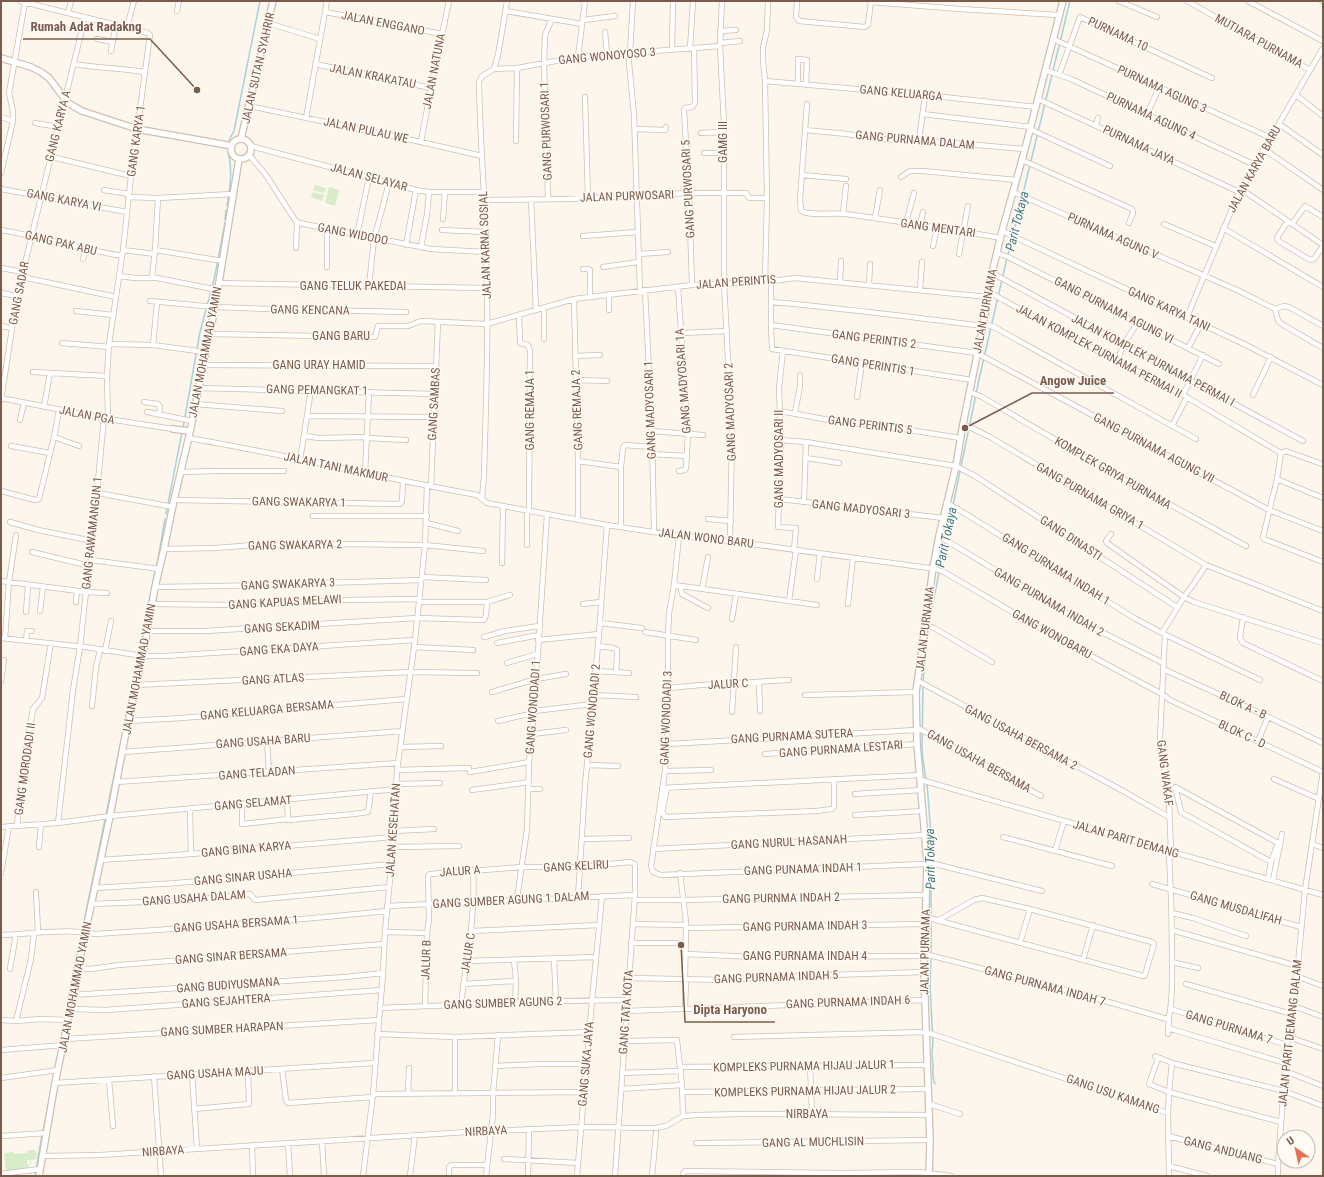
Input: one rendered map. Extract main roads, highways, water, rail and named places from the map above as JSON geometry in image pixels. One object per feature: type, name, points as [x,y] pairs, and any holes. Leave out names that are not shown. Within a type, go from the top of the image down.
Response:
[{"type":"waterway","points":[[229,140],[234,131],[260,1]]},
{"type":"waterway","name":"Parit Tokaya","points":[[1008,255],[1070,1]]},
{"type":"waterway","points":[[227,206],[231,172],[228,151]]},
{"type":"waterway","points":[[225,219],[226,210]]},
{"type":"waterway","points":[[183,428],[200,332],[214,280],[225,223]]},
{"type":"waterway","name":"Parit Tokaya","points":[[953,505],[980,375],[1007,258]]},
{"type":"waterway","points":[[166,514],[182,432]]},
{"type":"waterway","name":"Parit Tokaya","points":[[946,538],[952,508]]},
{"type":"waterway","points":[[157,565],[165,519]]},
{"type":"waterway","name":"Parit Tokaya","points":[[923,682],[928,629],[945,542]]},
{"type":"waterway","points":[[153,582],[155,572]]},
{"type":"waterway","points":[[139,652],[151,592]]},
{"type":"waterway","points":[[72,980],[138,659]]},
{"type":"waterway","name":"Parit Tokaya","points":[[923,686],[922,752],[926,780]]},
{"type":"waterway","name":"Parit Tokaya","points":[[927,783],[931,835],[931,862]]},
{"type":"waterway","name":"Parit Tokaya","points":[[931,865],[931,953]]},
{"type":"waterway","name":"Parit Tokaya","points":[[931,957],[930,985],[933,1044],[932,1054],[933,1077],[935,1084]]},
{"type":"waterway","points":[[60,1045],[68,1004]]},
{"type":"waterway","points":[[43,1131],[49,1104]]},
{"type":"waterway","points":[[35,1176],[42,1135]]},
{"type":"place","name":"Rumah Adat Radakng","points":[[197,90]]},
{"type":"place","name":"Angow Juice","points":[[965,428]]},
{"type":"place","name":"Dipta Haryono","points":[[681,945]]}]
